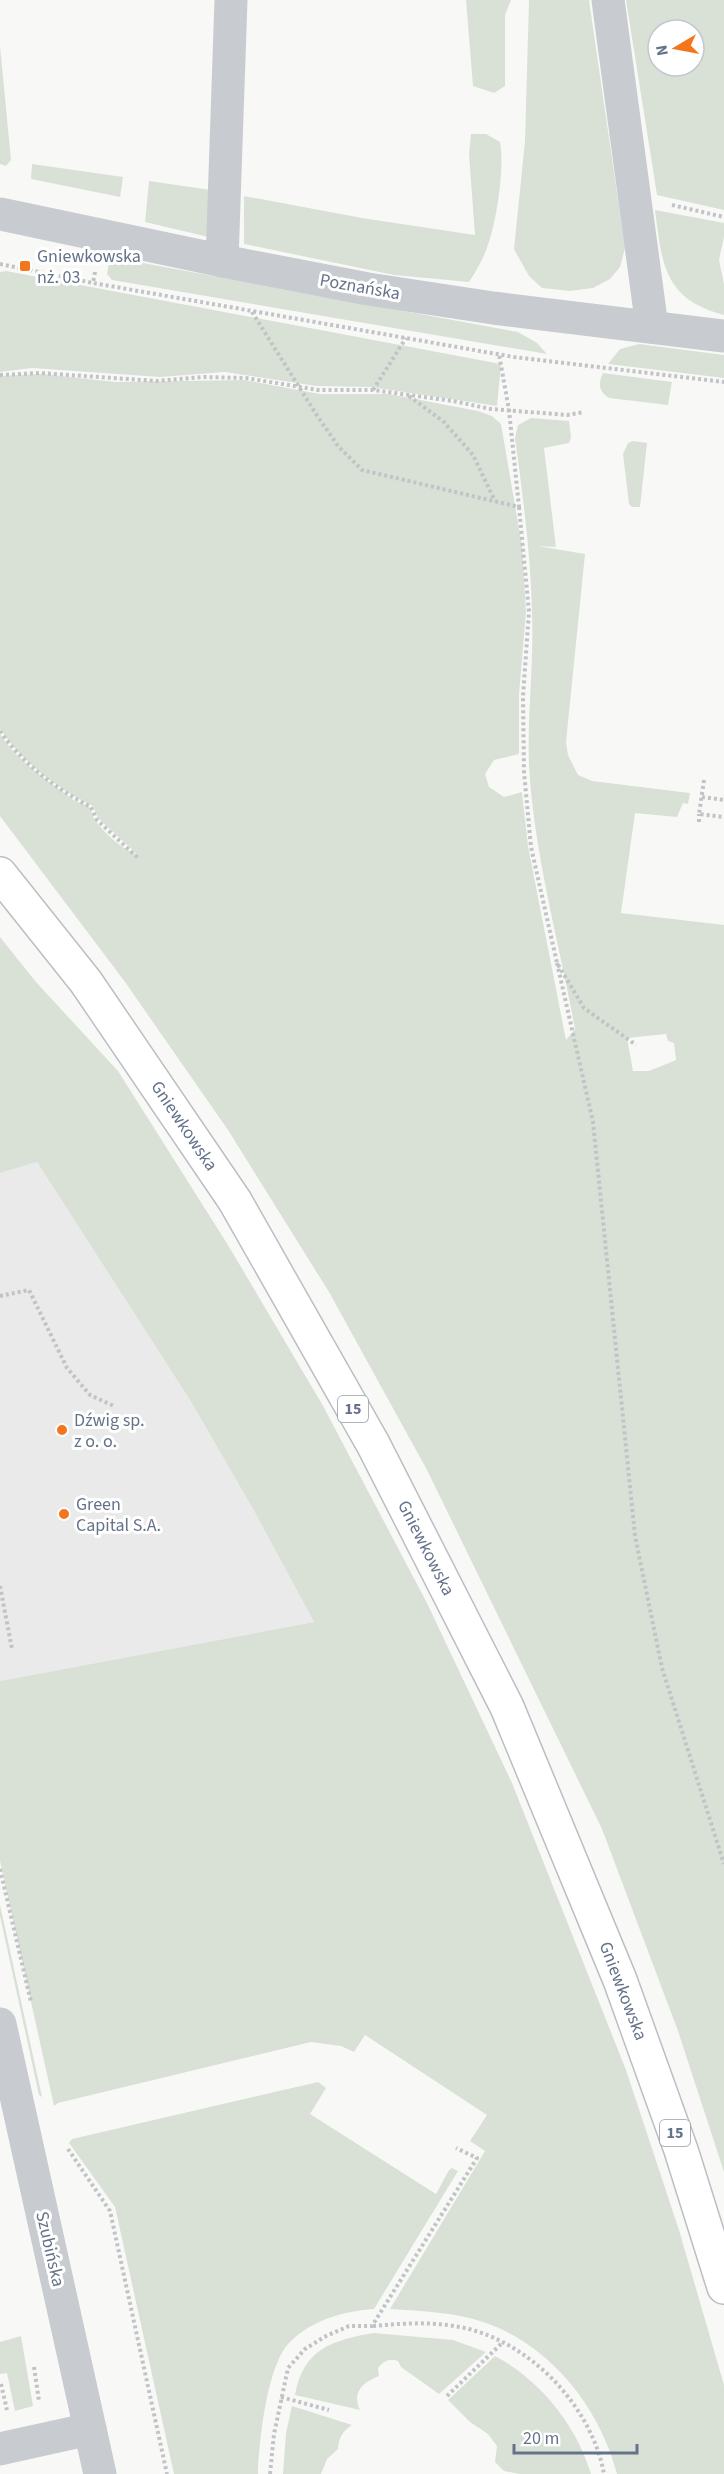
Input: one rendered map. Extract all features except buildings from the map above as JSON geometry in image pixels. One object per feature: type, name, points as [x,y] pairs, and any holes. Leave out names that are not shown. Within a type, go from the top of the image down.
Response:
[{"type":"main road","name":"Gniewkowska","points":[[0,874],[86,982],[235,1201],[379,1455],[507,1707],[616,1970],[681,2150],[724,2287]]},
{"type":"street","points":[[222,261],[231,0]]},
{"type":"street","points":[[608,0],[652,327]]},
{"type":"street","name":"Poznańska","points":[[0,214],[368,289],[493,308],[724,336]]},
{"type":"street","name":"Szubińska","points":[[0,2024],[100,2474]]},
{"type":"street","points":[[0,2449],[90,2429]]},
{"type":"path","points":[[634,196],[724,217]]},
{"type":"path","points":[[0,264],[93,283]]},
{"type":"path","points":[[251,311],[338,446],[362,470],[519,507]]},
{"type":"path","points":[[373,390],[406,338]]},
{"type":"path","points":[[499,354],[509,410],[529,612],[523,696],[524,772],[531,847],[593,1122],[635,1536],[662,1668],[724,1864]]},
{"type":"path","points":[[0,375],[40,373],[158,381],[204,377],[246,378],[318,390],[373,390],[509,410],[567,415],[584,412]]},
{"type":"path","points":[[408,396],[444,422],[473,455],[495,501]]},
{"type":"path","points":[[0,731],[14,751],[42,776],[72,798],[92,807],[96,820],[138,858]]},
{"type":"path","points":[[699,822],[704,780]]},
{"type":"path","points":[[702,797],[724,800]]},
{"type":"path","points":[[699,814],[724,817]]},
{"type":"path","points":[[557,963],[584,1008],[636,1045]]},
{"type":"path","points":[[0,1296],[29,1290],[68,1368],[90,1395],[114,1406]]},
{"type":"path","points":[[0,1586],[12,1648]]},
{"type":"path","points":[[0,1869],[32,2005]]},
{"type":"path","points":[[65,2144],[110,2211],[166,2474]]},
{"type":"path","points":[[372,2326],[477,2158],[456,2148]]},
{"type":"path","points":[[270,2474],[281,2397],[288,2368],[305,2349],[349,2326],[424,2322],[470,2329],[513,2348],[549,2376],[581,2413],[601,2457],[604,2474]]},
{"type":"path","points":[[447,2396],[502,2343]]},
{"type":"path","points":[[1,2384],[9,2415]]},
{"type":"path","points":[[281,2397],[329,2410]]},
{"type":"shaded area","points":[[466,0],[511,0],[505,15],[505,86],[494,93],[473,86]]},
{"type":"shaded area","points":[[529,0],[589,0],[625,248],[620,267],[610,279],[593,288],[570,291],[542,288],[529,276],[514,249],[525,141]]},
{"type":"shaded area","points":[[626,0],[724,0],[724,210],[657,195]]},
{"type":"shaded area","points":[[0,46],[11,160],[6,166],[0,164]]},
{"type":"shaded area","points":[[471,134],[486,134],[500,142],[501,167],[493,229],[482,260],[469,282],[394,275],[244,244],[244,196],[362,218],[475,235],[469,154]]},
{"type":"shaded area","points":[[32,164],[123,177],[120,197],[31,179]]},
{"type":"shaded area","points":[[149,181],[218,191],[217,239],[145,222]]},
{"type":"shaded area","points":[[655,210],[724,223],[724,237],[719,260],[724,284],[724,315],[689,300],[670,277],[660,247]]},
{"type":"shaded area","points":[[110,257],[518,332],[537,343],[547,354],[112,280],[107,274]]},
{"type":"shaded area","points":[[6,271],[501,364],[497,406],[371,387],[316,386],[225,372],[160,377],[32,368],[0,372],[0,272]]},
{"type":"shaded area","points":[[639,344],[724,355],[724,378],[608,364],[620,349]]},
{"type":"shaded area","points":[[603,373],[672,382],[668,405],[609,398],[600,387]]},
{"type":"shaded area","points":[[42,374],[116,382],[244,380],[320,394],[389,394],[478,411],[492,416],[501,424],[522,546],[526,612],[519,695],[519,754],[494,760],[485,774],[489,787],[504,797],[522,792],[528,846],[566,1040],[575,1029],[536,832],[529,765],[531,593],[526,526],[515,438],[518,425],[531,418],[569,421],[571,438],[569,443],[544,448],[556,547],[538,546],[585,554],[566,742],[568,755],[578,775],[592,781],[690,793],[688,804],[683,803],[677,817],[635,813],[621,913],[724,925],[724,2172],[678,2031],[602,1829],[427,1470],[329,1292],[228,1130],[125,982],[0,816],[0,734],[24,762],[74,800],[89,807],[95,820],[109,835],[120,845],[137,854],[98,818],[93,806],[42,774],[19,753],[0,729],[0,376]],"holes":[[[666,1034],[668,1041],[674,1043],[676,1060],[649,1071],[633,1071],[627,1038]]]},
{"type":"shaded area","points":[[633,441],[647,443],[640,507],[632,507],[629,504],[623,454],[628,443]]},
{"type":"shaded area","points":[[0,937],[36,982],[118,1071],[228,1245],[322,1404],[427,1603],[512,1783],[626,2070],[679,2230],[724,2385],[724,2474],[617,2474],[609,2450],[585,2403],[570,2382],[532,2347],[510,2333],[474,2319],[390,2309],[485,2151],[470,2141],[487,2115],[365,2035],[354,2052],[341,2046],[311,2042],[58,2103],[54,2106],[0,1861],[0,1681],[314,1622],[253,1509],[190,1400],[37,1162],[0,1173]]},
{"type":"shaded area","points":[[37,1162],[190,1400],[253,1509],[314,1622],[0,1681],[0,1173]]},
{"type":"shaded area","points":[[0,1905],[42,2097],[39,2095],[0,1916]]},
{"type":"shaded area","points":[[318,2082],[326,2088],[310,2114],[436,2194],[449,2170],[452,2168],[458,2171],[374,2309],[351,2312],[318,2322],[299,2334],[282,2353],[275,2367],[266,2404],[258,2474],[174,2474],[115,2207],[69,2143],[72,2139]]},
{"type":"shaded area","points":[[374,2333],[453,2340],[486,2352],[439,2394],[401,2367],[398,2361],[392,2360],[382,2364],[378,2368],[379,2376],[360,2389],[357,2398],[360,2410],[295,2395],[299,2380],[312,2357],[332,2344]]},
{"type":"shaded area","points":[[21,2336],[33,2406],[15,2411],[7,2373],[0,2374],[0,2342]]},
{"type":"shaded area","points":[[495,2356],[527,2378],[554,2405],[576,2438],[591,2474],[520,2474],[504,2471],[495,2462],[497,2446],[488,2434],[470,2422],[448,2400]]},
{"type":"shaded area","points":[[292,2406],[352,2425],[342,2435],[338,2449],[327,2459],[321,2474],[283,2474],[286,2433]]},
{"type":"place","name":"Gniewkowska nż. 03","points":[[25,266]]},
{"type":"place","name":"Dźwig sp. z o. o.","points":[[62,1430]]},
{"type":"place","name":"Green Capital S.A.","points":[[64,1514]]}]
